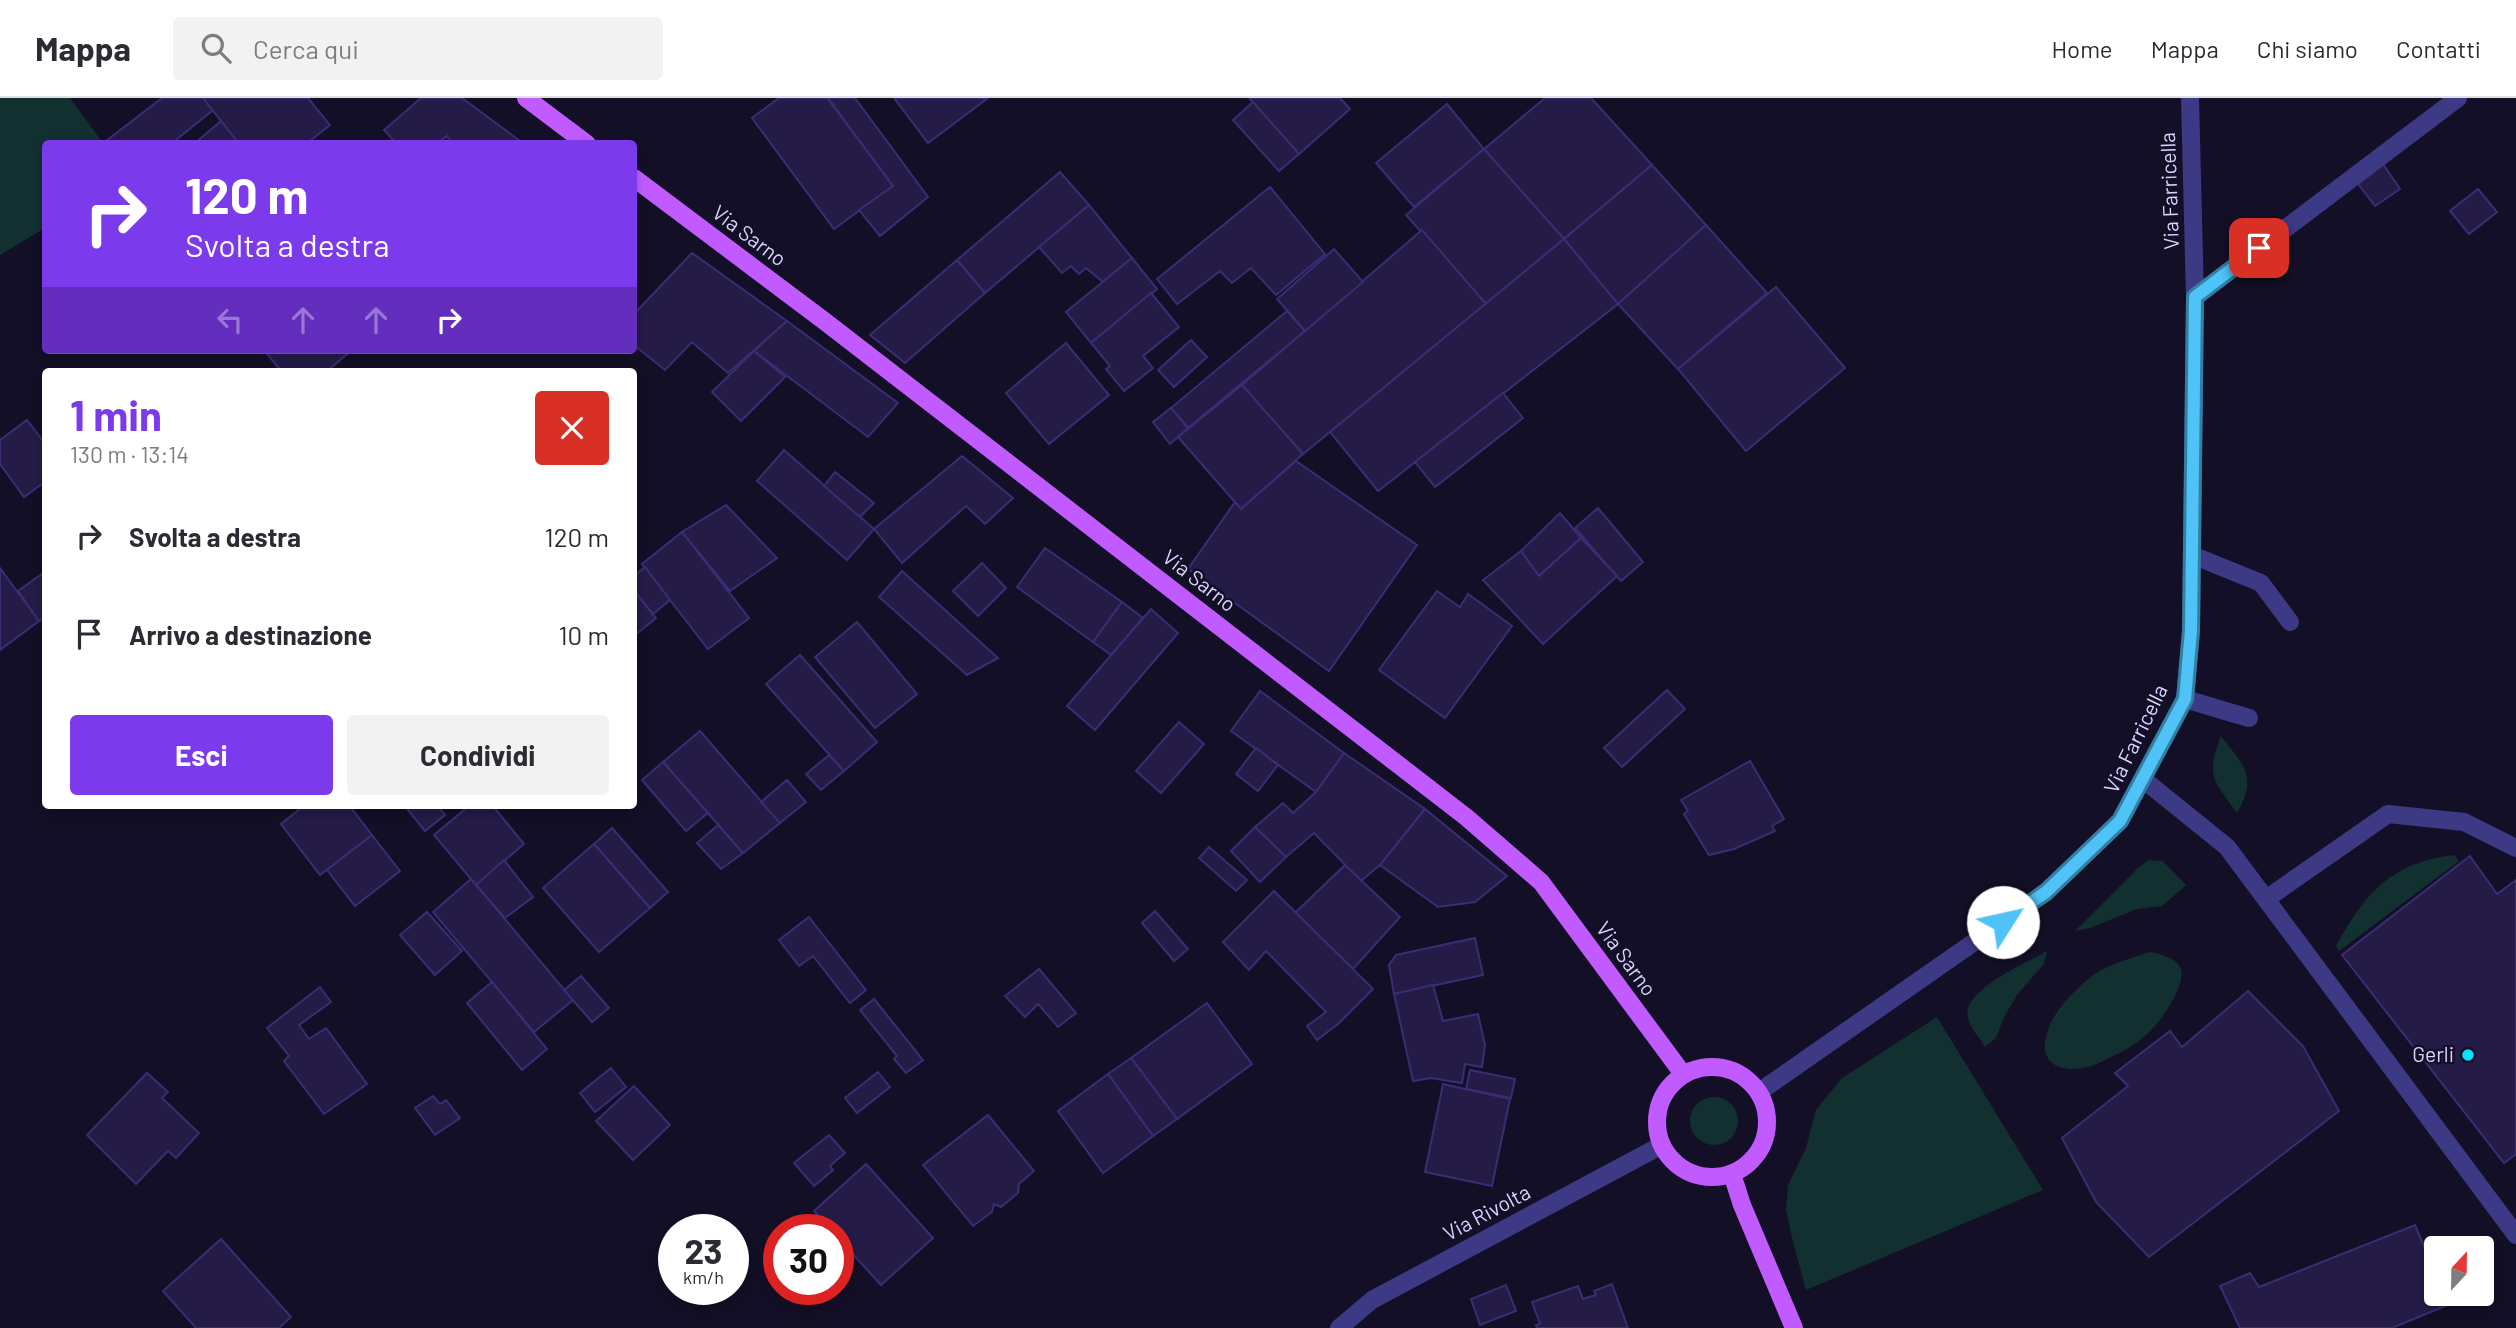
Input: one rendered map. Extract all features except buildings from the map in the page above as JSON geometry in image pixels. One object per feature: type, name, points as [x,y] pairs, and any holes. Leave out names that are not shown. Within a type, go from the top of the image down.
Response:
[{"type":"main road","points":[[526,98],[582,140]]},
{"type":"main road","name":"Via Sarno","points":[[637,180],[834,328],[1466,817],[1541,882],[1682,1074]]},
{"type":"main road","points":[[1715,1066],[1733,1070],[1747,1079],[1759,1092],[1766,1107],[1768,1123],[1765,1139],[1758,1153],[1746,1165],[1732,1174],[1699,1176],[1671,1159],[1657,1130],[1657,1114],[1661,1098],[1682,1074],[1715,1066]]},
{"type":"main road","points":[[1732,1174],[1742,1205],[1794,1328]]},
{"type":"street","name":"Via Farricella","points":[[1759,1092],[2046,892],[2120,821],[2185,699],[2191,631],[2195,297],[2190,98]]},
{"type":"street","points":[[2195,297],[2458,98]]},
{"type":"street","points":[[2192,555],[2261,583],[2290,622]]},
{"type":"street","points":[[2185,699],[2249,718]]},
{"type":"street","points":[[2144,780],[2227,847],[2516,1235]]},
{"type":"street","points":[[2266,899],[2388,814],[2465,821],[2516,848]]},
{"type":"street","name":"Via Rivolta","points":[[1339,1328],[1372,1300],[1662,1145]]},
{"type":"green space","points":[[0,98],[70,98],[101,140],[42,140],[42,230],[0,255]]},
{"type":"green space","points":[[2221,736],[2246,772],[2247,790],[2237,813],[2214,778],[2214,761]]},
{"type":"green space","points":[[2455,855],[2459,861],[2339,951],[2336,946],[2347,927],[2382,883],[2413,865]]},
{"type":"green space","points":[[2149,860],[2163,861],[2186,885],[2162,906],[2137,909],[2090,928],[2075,931],[2138,868]]},
{"type":"green space","points":[[2047,951],[2044,964],[2017,995],[1996,1038],[1985,1047],[1968,1018],[1968,1008],[1974,997],[1997,978]]},
{"type":"green space","points":[[2150,952],[2177,963],[2182,976],[2171,1003],[2156,1025],[2132,1046],[2092,1066],[2069,1069],[2051,1062],[2046,1055],[2045,1044],[2048,1030],[2059,1009],[2087,980],[2101,970]]},
{"type":"green space","points":[[1937,1017],[2043,1190],[1806,1290],[1786,1209],[1788,1185],[1806,1148],[1816,1110],[1842,1078]]},
{"type":"green space","points":[[1714,1097],[1731,1104],[1738,1121],[1731,1138],[1714,1145],[1697,1138],[1690,1121],[1697,1104]]},
{"type":"place","name":"Gerli","points":[[2468,1055]]},
{"type":"route","points":[[2003,922],[2046,892],[2120,821],[2185,699],[2191,631],[2195,297],[2259,248]]}]
